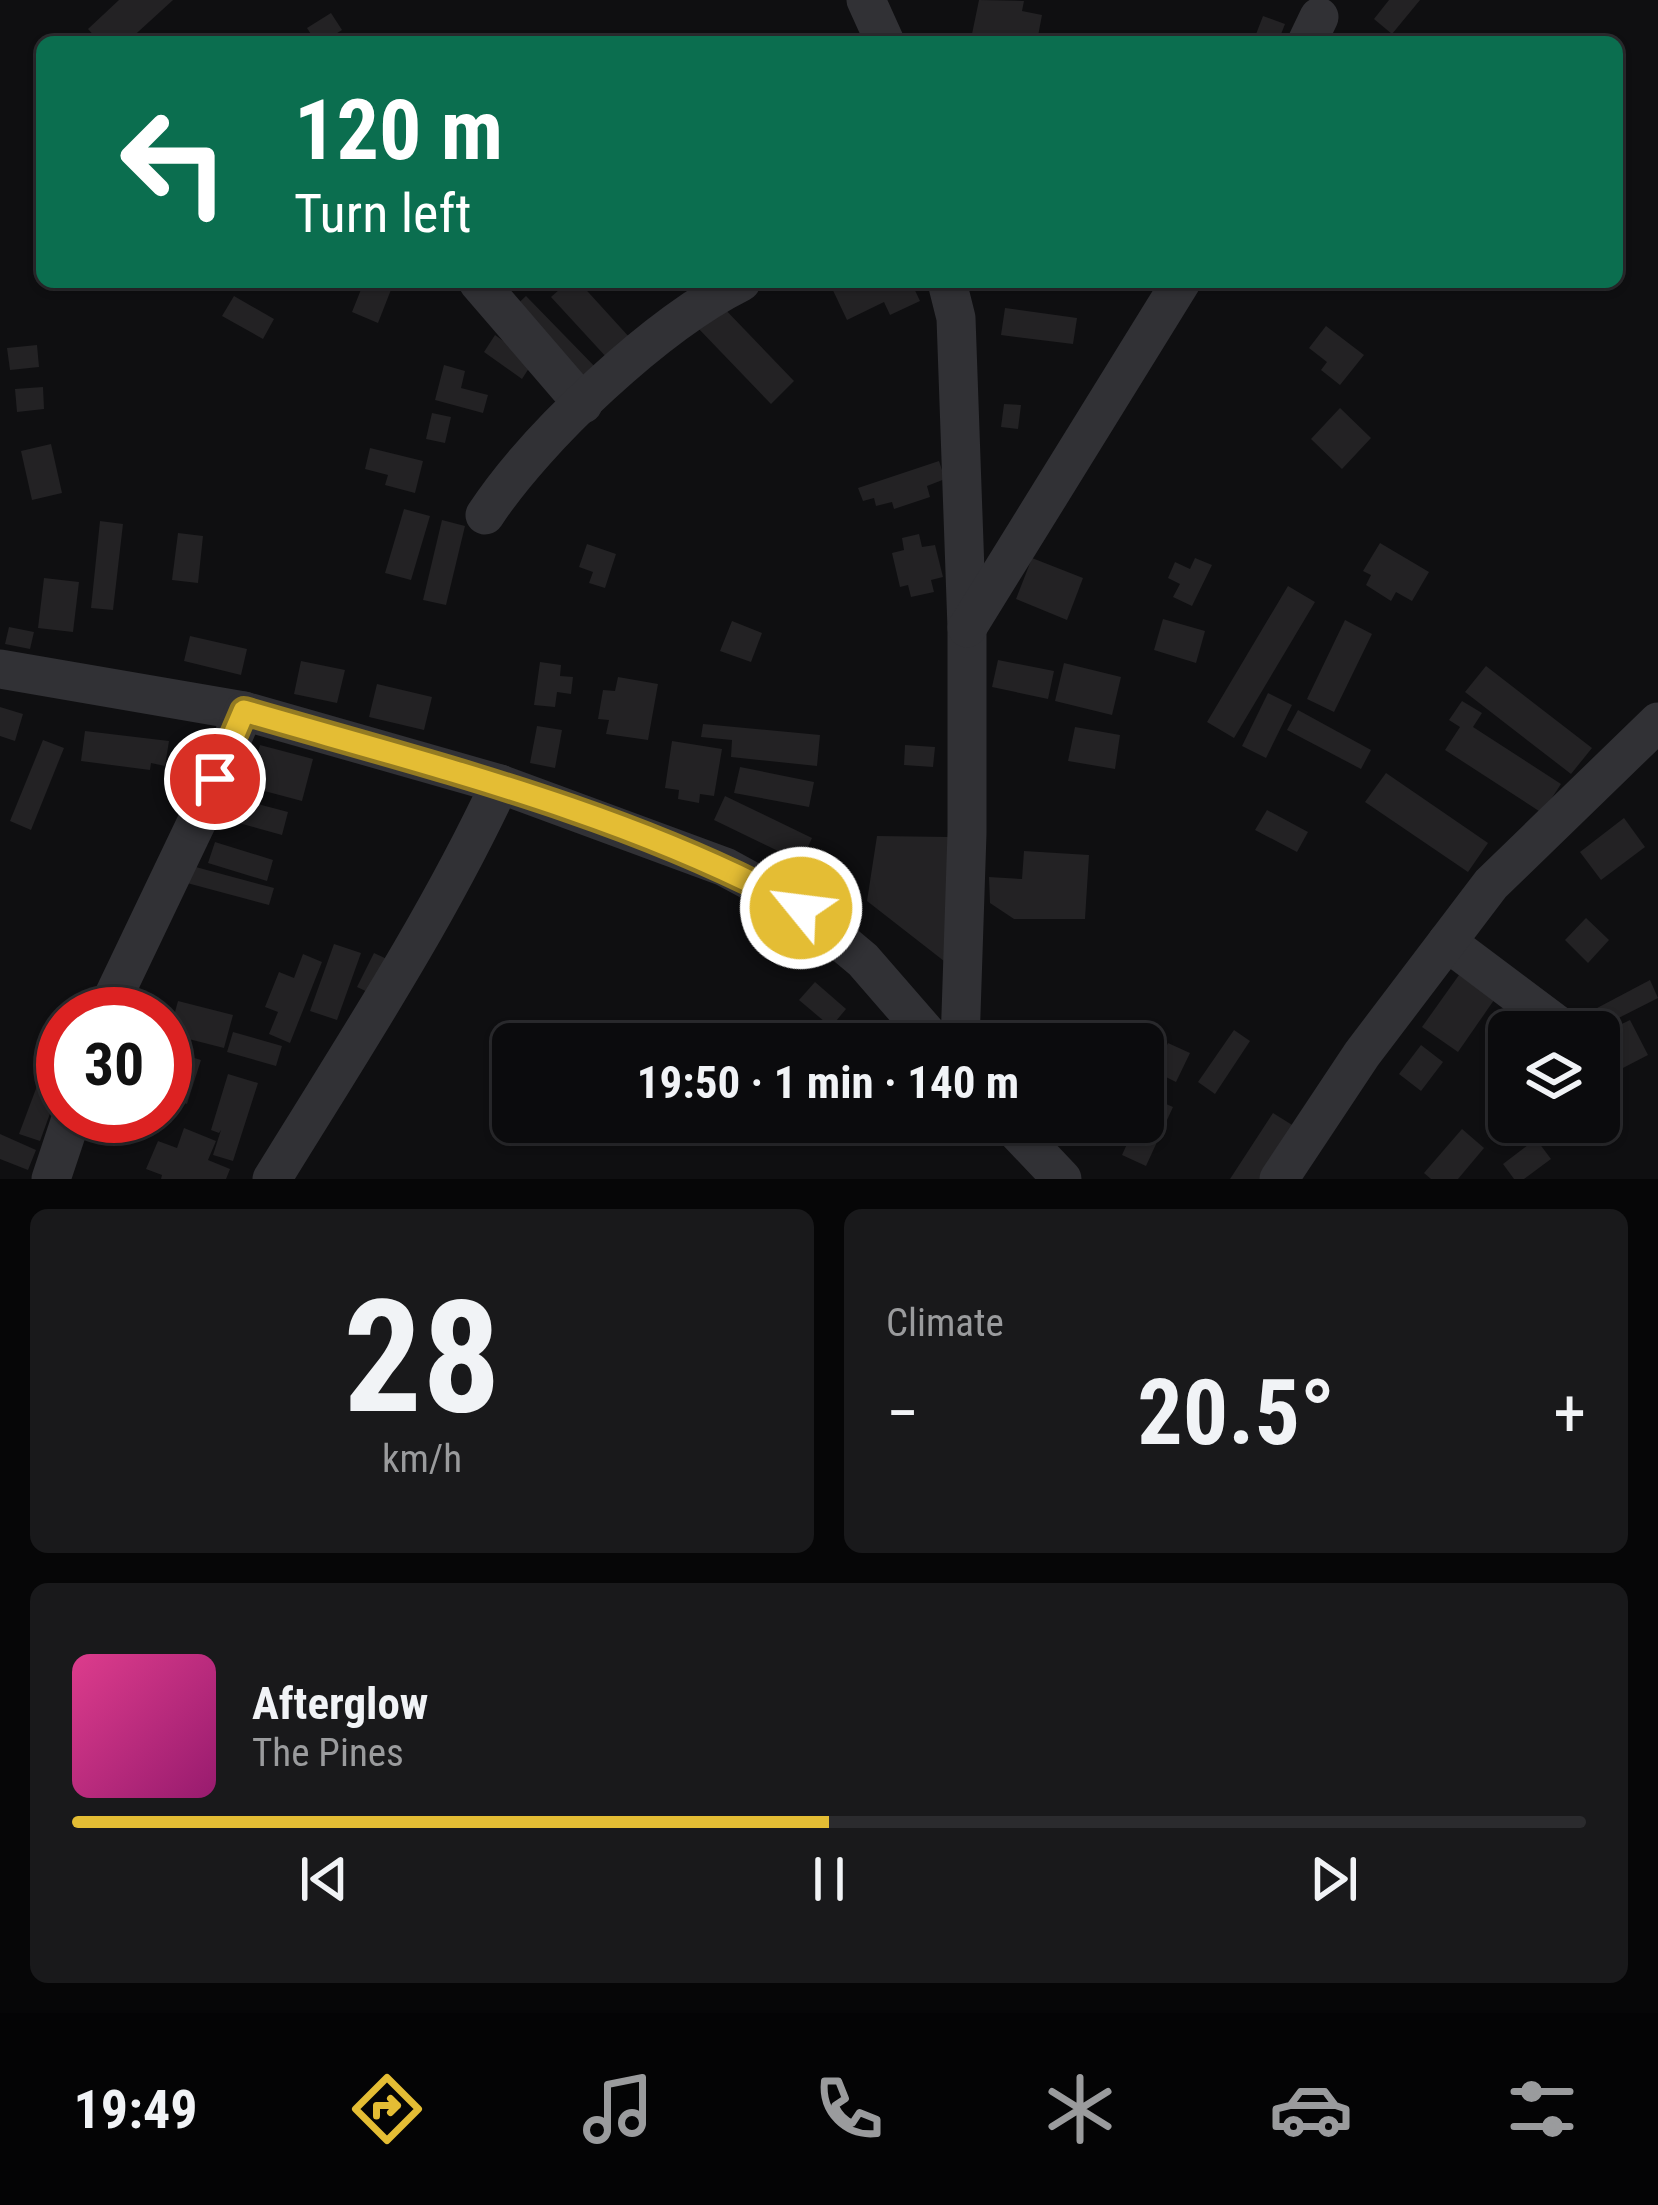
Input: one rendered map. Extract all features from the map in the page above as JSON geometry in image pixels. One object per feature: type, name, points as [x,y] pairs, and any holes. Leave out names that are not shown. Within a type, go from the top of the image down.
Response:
[{"type":"street","points":[[866,0],[882,36]]},
{"type":"street","points":[[483,288],[583,404]]},
{"type":"street","points":[[485,515],[583,404],[699,307],[731,288]]},
{"type":"street","points":[[948,288],[956,319],[967,628],[961,1023]]},
{"type":"street","points":[[967,628],[1176,288]]},
{"type":"street","points":[[0,669],[244,711],[500,784],[725,867],[801,908],[863,959],[918,1023]]},
{"type":"street","points":[[118,987],[244,711]]},
{"type":"street","points":[[1279,1179],[1362,1054],[1491,884],[1658,722]]},
{"type":"street","points":[[272,1179],[404,971],[462,866],[500,784]]},
{"type":"street","points":[[1447,942],[1539,1011]]},
{"type":"street","points":[[51,1179],[63,1143]]},
{"type":"street","points":[[1028,1143],[1062,1179]]},
{"type":"building","points":[[119,0],[173,0],[134,36],[94,36],[88,29]]},
{"type":"building","points":[[979,0],[1024,1],[1022,11],[1042,15],[1038,36],[972,34]]},
{"type":"building","points":[[1389,0],[1420,0],[1392,34],[1374,19]]},
{"type":"building","points":[[331,13],[342,30],[332,36],[312,36],[307,28]]},
{"type":"building","points":[[1263,16],[1285,24],[1280,36],[1255,36]]},
{"type":"building","points":[[362,288],[392,288],[378,323],[352,312]]},
{"type":"building","points":[[561,288],[584,288],[630,338],[608,359],[551,297]]},
{"type":"building","points":[[832,288],[914,288],[920,301],[890,315],[884,302],[847,320]]},
{"type":"building","points":[[234,296],[274,319],[263,339],[222,316]]},
{"type":"building","points":[[526,296],[600,372],[584,389],[508,313]]},
{"type":"building","points":[[720,304],[794,381],[771,404],[697,327]]},
{"type":"building","points":[[1005,308],[1077,318],[1073,344],[1001,335]]},
{"type":"building","points":[[1326,326],[1364,355],[1340,385],[1321,370],[1327,362],[1309,348]]},
{"type":"building","points":[[495,335],[533,362],[522,379],[484,352]]},
{"type":"building","points":[[37,345],[39,367],[10,370],[7,348]]},
{"type":"building","points":[[444,365],[465,371],[461,388],[488,395],[483,413],[435,400]]},
{"type":"building","points":[[43,387],[44,409],[17,412],[15,389]]},
{"type":"building","points":[[1004,404],[1021,405],[1018,429],[1001,427]]},
{"type":"building","points":[[1340,408],[1371,438],[1342,469],[1311,439]]},
{"type":"building","points":[[432,413],[451,417],[445,443],[426,439]]},
{"type":"building","points":[[51,444],[62,493],[32,500],[21,451]]},
{"type":"building","points":[[370,448],[423,461],[415,493],[385,485],[388,475],[365,469]]},
{"type":"building","points":[[939,461],[945,479],[927,486],[930,497],[894,509],[892,502],[876,506],[874,498],[863,501],[858,488]]},
{"type":"building","points":[[404,509],[430,516],[411,580],[385,573]]},
{"type":"building","points":[[442,520],[465,526],[446,605],[423,600]]},
{"type":"building","points":[[100,521],[123,524],[113,610],[91,608]]},
{"type":"building","points":[[178,533],[203,536],[198,583],[172,580]]},
{"type":"building","points":[[919,534],[922,547],[935,545],[943,577],[931,580],[934,592],[911,597],[908,585],[900,587],[892,553],[904,550],[902,538]]},
{"type":"building","points":[[1380,543],[1429,572],[1412,601],[1396,592],[1391,601],[1366,585],[1371,575],[1363,571]]},
{"type":"building","points":[[587,544],[616,554],[605,588],[589,583],[593,572],[579,567]]},
{"type":"building","points":[[1032,558],[1083,578],[1067,620],[1016,599]]},
{"type":"building","points":[[1195,558],[1212,565],[1192,606],[1173,597],[1180,584],[1168,578],[1175,562],[1190,569]]},
{"type":"building","points":[[44,578],[79,582],[73,632],[38,628]]},
{"type":"building","points":[[1288,586],[1315,602],[1234,738],[1207,722]]},
{"type":"building","points":[[1163,619],[1205,631],[1196,663],[1154,650]]},
{"type":"building","points":[[1345,620],[1372,634],[1334,712],[1307,699]]},
{"type":"building","points":[[732,621],[762,633],[751,662],[720,651]]},
{"type":"building","points":[[9,627],[34,632],[30,649],[5,644]]},
{"type":"building","points":[[190,636],[247,649],[241,675],[184,661]]},
{"type":"building","points":[[998,660],[1054,671],[1048,699],[992,687]]},
{"type":"building","points":[[301,661],[345,670],[337,703],[294,694]]},
{"type":"building","points":[[540,662],[561,665],[560,676],[573,677],[571,694],[557,692],[555,707],[534,705]]},
{"type":"building","points":[[1064,663],[1121,677],[1112,715],[1055,701]]},
{"type":"building","points":[[1486,666],[1592,748],[1571,774],[1465,692]]},
{"type":"building","points":[[618,677],[658,684],[648,740],[606,734],[609,720],[598,719],[603,690],[615,691]]},
{"type":"building","points":[[377,684],[432,697],[424,730],[369,717]]},
{"type":"building","points":[[1268,693],[1292,705],[1266,758],[1242,746]]},
{"type":"building","points":[[1462,701],[1482,713],[1473,727],[1561,784],[1542,813],[1445,750],[1460,727],[1449,720]]},
{"type":"building","points":[[0,707],[23,714],[15,741],[0,736]]},
{"type":"building","points":[[1298,710],[1371,750],[1361,769],[1287,730]]},
{"type":"building","points":[[703,724],[820,735],[817,766],[731,757],[732,740],[701,737]]},
{"type":"building","points":[[537,726],[562,730],[555,768],[530,763]]},
{"type":"building","points":[[1075,727],[1120,735],[1115,769],[1068,761]]},
{"type":"building","points":[[85,731],[169,741],[165,766],[151,763],[150,770],[81,761]]},
{"type":"building","points":[[43,740],[64,748],[31,830],[10,821]]},
{"type":"building","points":[[672,741],[722,749],[714,796],[700,794],[699,803],[678,799],[679,790],[665,788]]},
{"type":"building","points":[[260,745],[313,759],[302,801],[249,787]]},
{"type":"building","points":[[905,745],[935,747],[933,767],[904,765]]},
{"type":"building","points":[[740,767],[814,782],[809,807],[734,793]]},
{"type":"building","points":[[1386,773],[1488,843],[1468,872],[1365,802]]},
{"type":"building","points":[[725,796],[812,838],[801,862],[714,820]]},
{"type":"building","points":[[231,797],[288,812],[282,835],[224,819]]},
{"type":"building","points":[[1267,810],[1308,832],[1297,852],[1255,830]]},
{"type":"building","points":[[1624,818],[1645,847],[1601,880],[1580,852]]},
{"type":"building","points":[[877,836],[949,837],[944,961],[867,901]]},
{"type":"building","points":[[215,842],[273,860],[267,881],[208,863]]},
{"type":"building","points":[[1024,851],[1089,855],[1085,919],[1014,919],[990,903],[989,877],[1022,879]]},
{"type":"building","points":[[192,866],[274,888],[269,905],[187,883]]},
{"type":"building","points":[[1586,918],[1609,940],[1588,963],[1565,940]]},
{"type":"building","points":[[334,944],[361,953],[337,1020],[310,1011]]},
{"type":"building","points":[[374,953],[389,960],[372,994],[357,987]]},
{"type":"building","points":[[303,954],[322,962],[290,1043],[269,1034],[278,1012],[265,1007],[279,972],[294,978]]},
{"type":"building","points":[[1459,975],[1494,1000],[1458,1052],[1422,1027]]},
{"type":"building","points":[[1650,980],[1658,998],[1620,1017],[1620,1011],[1591,1011]]},
{"type":"building","points":[[815,982],[846,1009],[834,1023],[826,1023],[799,1000]]},
{"type":"building","points":[[192,1005],[233,1015],[224,1048],[192,1040]]},
{"type":"building","points":[[1630,1020],[1648,1055],[1621,1069],[1620,1067],[1620,1025]]},
{"type":"building","points":[[1234,1030],[1250,1041],[1215,1094],[1198,1082]]},
{"type":"building","points":[[233,1032],[282,1046],[276,1066],[227,1052]]},
{"type":"building","points":[[1168,1043],[1190,1053],[1176,1082],[1164,1076]]},
{"type":"building","points":[[1421,1045],[1443,1062],[1421,1091],[1399,1074]]},
{"type":"building","points":[[192,1057],[201,1060],[192,1088]]},
{"type":"building","points":[[228,1074],[258,1083],[233,1161],[213,1155],[221,1130],[211,1130]]},
{"type":"building","points":[[36,1089],[36,1140],[19,1134]]},
{"type":"building","points":[[1164,1103],[1173,1107],[1164,1127]]},
{"type":"building","points":[[1273,1113],[1297,1128],[1264,1179],[1230,1179]]},
{"type":"building","points":[[1462,1129],[1484,1148],[1458,1179],[1431,1179],[1424,1173]]},
{"type":"building","points":[[192,1131],[216,1141],[208,1160],[230,1169],[226,1179],[161,1179],[162,1175],[146,1169],[157,1143],[177,1148],[179,1143],[192,1143]]},
{"type":"building","points":[[0,1134],[36,1150],[28,1170],[0,1159]]},
{"type":"building","points":[[1127,1143],[1157,1143],[1146,1166],[1122,1155]]},
{"type":"building","points":[[1531,1143],[1539,1143],[1551,1159],[1524,1179],[1514,1179],[1503,1164]]},
{"type":"route","points":[[215,779],[244,711],[500,784],[725,867],[801,908]]}]
